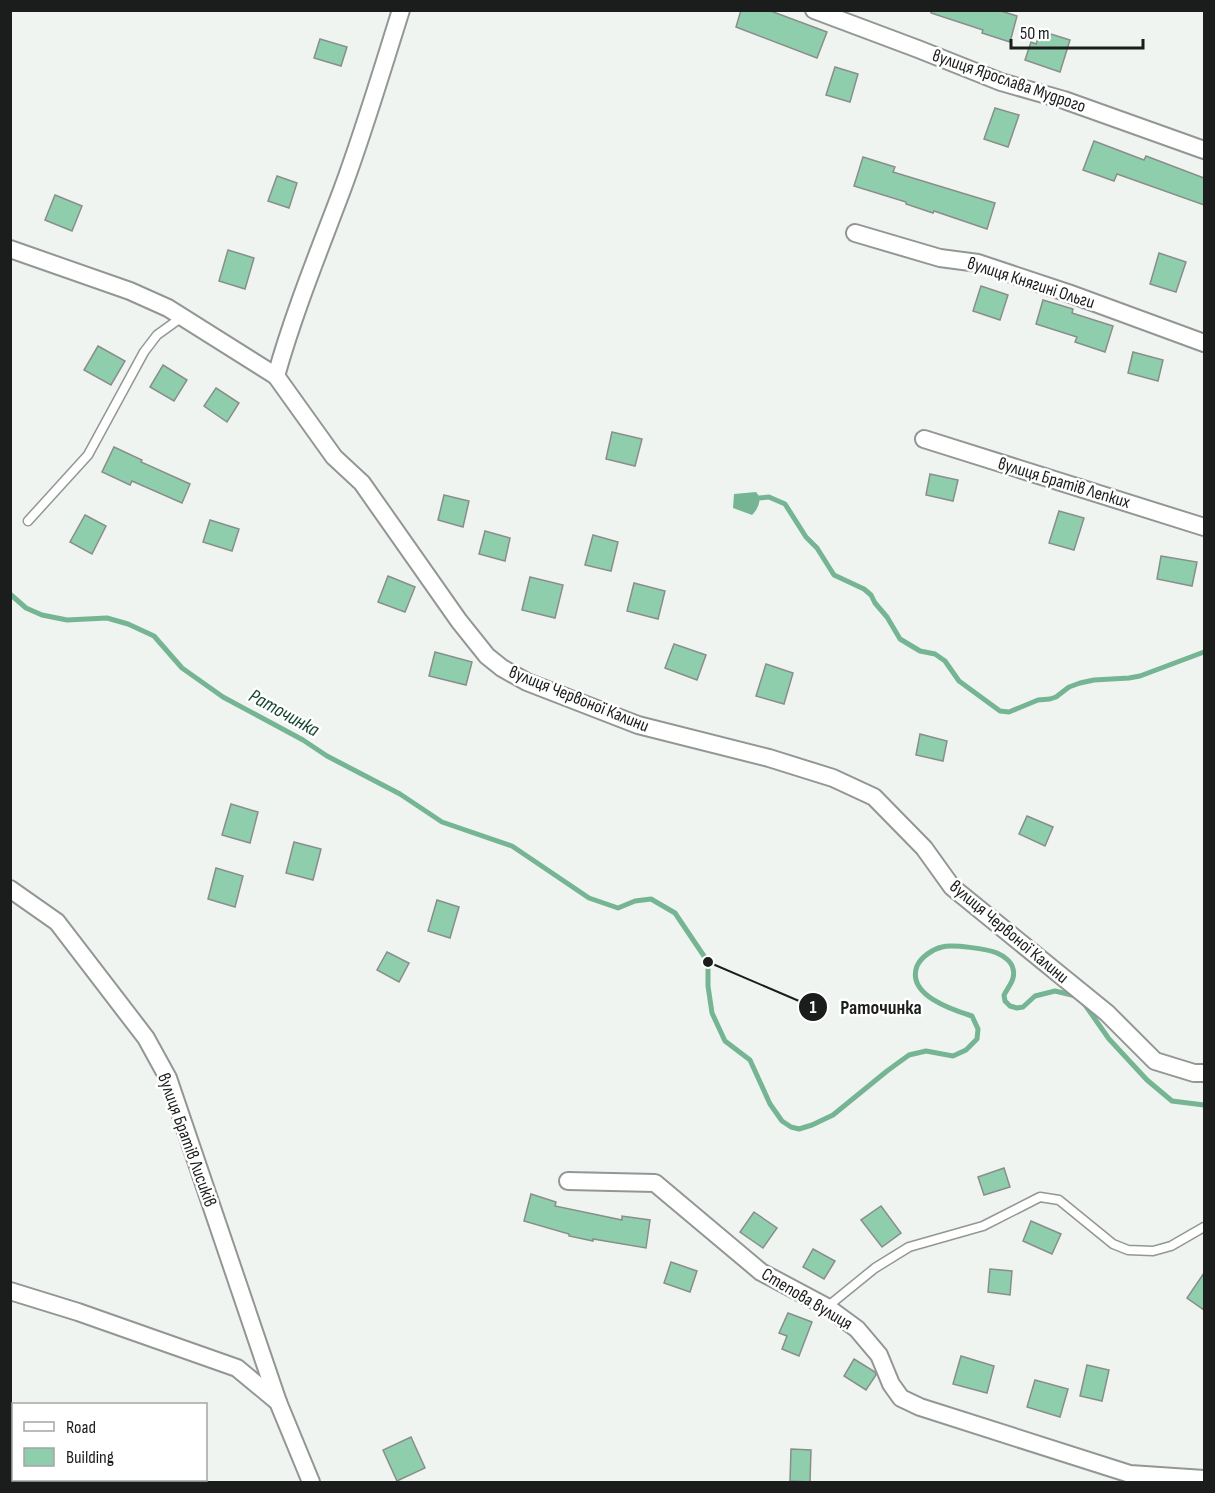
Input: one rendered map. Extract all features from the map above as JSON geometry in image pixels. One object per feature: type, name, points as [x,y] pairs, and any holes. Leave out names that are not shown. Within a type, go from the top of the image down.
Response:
[{"type":"street","points":[[276,376],[287,335],[343,188],[401,10]]},
{"type":"street","name":"вулиця Ярослава Мудрого","points":[[814,10],[918,48],[1001,82],[1064,100],[1204,150]]},
{"type":"street","name":"вулиця Княгині Ольги","points":[[855,233],[940,258],[978,263],[1068,293],[1204,344]]},
{"type":"street","name":"вулиця Червоної Калини","points":[[10,249],[130,291],[168,308],[276,376],[334,458],[362,483],[459,621],[487,656],[502,668],[527,682],[638,725],[769,758],[833,778],[874,797],[924,848],[952,887],[1107,1013],[1155,1061],[1194,1073],[1204,1073]]},
{"type":"street","name":"вулиця Братів Лепких","points":[[924,439],[1204,527]]},
{"type":"street","name":"вулиця Братів Лисиків","points":[[10,889],[57,922],[146,1038],[168,1078],[278,1402],[311,1482]]},
{"type":"street","name":"Степова вулиця","points":[[568,1181],[655,1183],[761,1272],[827,1307],[857,1329],[879,1355],[891,1384],[901,1398],[920,1407],[1130,1474],[1204,1479]]},
{"type":"street","name":"вулиця Братів Лисиків","points":[[10,1291],[78,1312],[237,1368],[278,1402]]},
{"type":"lane","points":[[28,521],[88,455],[144,352],[157,335],[182,317]]},
{"type":"lane","points":[[827,1307],[875,1268],[909,1247],[983,1226],[1040,1197],[1059,1200],[1113,1244],[1128,1250],[1153,1251],[1171,1246],[1204,1227]]},
{"type":"shaded area","points":[[756,492],[759,504],[752,515],[733,508],[734,494]]},
{"type":"building","points":[[741,10],[768,10],[827,32],[817,58],[736,27]]},
{"type":"building","points":[[931,10],[998,10],[1017,16],[1010,42],[982,33],[983,30],[931,13]]},
{"type":"building","points":[[1041,31],[1070,40],[1060,72],[1025,60],[1031,42],[1036,44]]},
{"type":"building","points":[[320,39],[347,47],[341,66],[314,58]]},
{"type":"building","points":[[835,67],[858,74],[850,102],[826,95]]},
{"type":"building","points":[[995,108],[1019,115],[1008,147],[984,139]]},
{"type":"building","points":[[1094,141],[1144,160],[1146,156],[1204,178],[1204,205],[1117,174],[1114,181],[1083,170]]},
{"type":"building","points":[[863,157],[895,167],[893,172],[995,203],[987,229],[854,186]]},
{"type":"building","points":[[277,176],[297,183],[289,208],[268,201]]},
{"type":"building","points":[[55,195],[82,206],[72,231],[45,220]]},
{"type":"building","points":[[228,250],[254,258],[245,289],[219,281]]},
{"type":"building","points":[[1159,253],[1186,262],[1176,292],[1150,284]]},
{"type":"building","points":[[981,286],[1008,295],[1000,320],[973,311]]},
{"type":"building","points":[[1043,300],[1073,309],[1072,313],[1113,326],[1105,352],[1075,342],[1077,337],[1036,324]]},
{"type":"building","points":[[98,346],[125,361],[111,385],[84,370]]},
{"type":"building","points":[[1133,352],[1163,360],[1158,381],[1128,373]]},
{"type":"building","points":[[163,365],[187,380],[174,401],[150,387]]},
{"type":"building","points":[[216,388],[239,403],[227,422],[204,406]]},
{"type":"building","points":[[612,432],[642,439],[635,466],[606,459]]},
{"type":"building","points":[[114,447],[190,484],[182,503],[132,481],[130,485],[102,472]]},
{"type":"building","points":[[930,474],[958,480],[953,501],[926,495]]},
{"type":"building","points":[[444,495],[469,501],[463,527],[438,520]]},
{"type":"building","points":[[1059,511],[1084,518],[1074,550],[1049,543]]},
{"type":"building","points":[[85,515],[106,526],[92,554],[70,542]]},
{"type":"building","points":[[210,520],[239,529],[232,551],[203,542]]},
{"type":"building","points":[[485,531],[510,538],[505,561],[479,554]]},
{"type":"building","points":[[593,535],[618,542],[611,571],[585,565]]},
{"type":"building","points":[[1161,556],[1197,562],[1192,586],[1157,579]]},
{"type":"building","points":[[388,576],[415,587],[405,612],[378,602]]},
{"type":"building","points":[[530,577],[563,585],[555,618],[522,610]]},
{"type":"building","points":[[634,583],[665,591],[658,619],[627,611]]},
{"type":"building","points":[[674,644],[706,655],[697,680],[665,668]]},
{"type":"building","points":[[435,652],[472,662],[466,685],[429,676]]},
{"type":"building","points":[[766,664],[793,673],[784,704],[756,696]]},
{"type":"building","points":[[920,734],[947,741],[943,761],[916,755]]},
{"type":"building","points":[[231,804],[258,812],[250,843],[222,835]]},
{"type":"building","points":[[1027,816],[1053,827],[1045,846],[1019,834]]},
{"type":"building","points":[[294,842],[321,849],[313,880],[286,873]]},
{"type":"building","points":[[216,868],[243,876],[235,907],[208,899]]},
{"type":"building","points":[[437,900],[459,907],[450,938],[428,931]]},
{"type":"building","points":[[387,952],[409,963],[399,982],[377,970]]},
{"type":"building","points":[[1004,1168],[1010,1187],[984,1195],[978,1177]]},
{"type":"building","points":[[531,1194],[556,1202],[555,1206],[622,1220],[622,1216],[650,1220],[646,1248],[569,1236],[569,1234],[524,1221]]},
{"type":"building","points":[[881,1206],[901,1233],[882,1247],[861,1220]]},
{"type":"building","points":[[754,1212],[777,1228],[763,1248],[740,1232]]},
{"type":"building","points":[[1031,1221],[1061,1234],[1052,1254],[1023,1241]]},
{"type":"building","points":[[813,1249],[835,1261],[824,1279],[803,1267]]},
{"type":"building","points":[[671,1262],[697,1271],[690,1292],[664,1283]]},
{"type":"building","points":[[990,1269],[1012,1271],[1010,1295],[988,1292]]},
{"type":"building","points":[[1204,1273],[1204,1310],[1187,1298]]},
{"type":"building","points":[[788,1313],[812,1322],[799,1356],[782,1349],[787,1336],[779,1333]]},
{"type":"building","points":[[961,1356],[994,1366],[987,1393],[953,1384]]},
{"type":"building","points":[[854,1359],[875,1372],[876,1375],[866,1390],[844,1376]]},
{"type":"building","points":[[1087,1365],[1109,1370],[1102,1401],[1080,1396]]},
{"type":"building","points":[[1035,1380],[1068,1389],[1060,1417],[1027,1407]]},
{"type":"building","points":[[411,1437],[425,1468],[397,1481],[383,1450]]},
{"type":"building","points":[[791,1449],[811,1450],[810,1482],[790,1481]]},
{"type":"waterway","points":[[759,498],[769,497],[785,504],[834,575],[864,589],[871,595],[900,639],[920,651],[935,654],[945,661],[959,681],[1000,711],[1009,712],[1038,700],[1056,697],[1069,687],[1080,683],[1140,676],[1204,652]]},
{"type":"waterway","name":"Раточинка","points":[[10,594],[26,608],[42,615],[67,620],[107,618],[128,624],[154,636],[182,668],[223,697],[400,794],[442,822],[512,846],[589,898],[618,908],[635,901],[651,899],[675,913],[708,962],[708,986],[712,1013],[725,1041],[750,1060],[770,1104],[782,1121],[791,1127],[799,1129],[833,1115],[909,1055],[926,1051],[953,1056],[966,1050],[977,1039],[978,1029],[972,1016],[933,1000],[918,985],[915,976],[917,966],[924,957],[935,950],[954,946],[1000,954],[1011,964],[1014,973],[1013,980],[1004,995],[1005,1001],[1010,1006],[1023,1007],[1035,996],[1055,991],[1076,996]]},
{"type":"waterway","name":"Раточинка","points":[[1083,1002],[1109,1039],[1147,1080],[1172,1101],[1204,1105]]},
{"type":"place","name":"Раточинка","points":[[708,962]]}]
